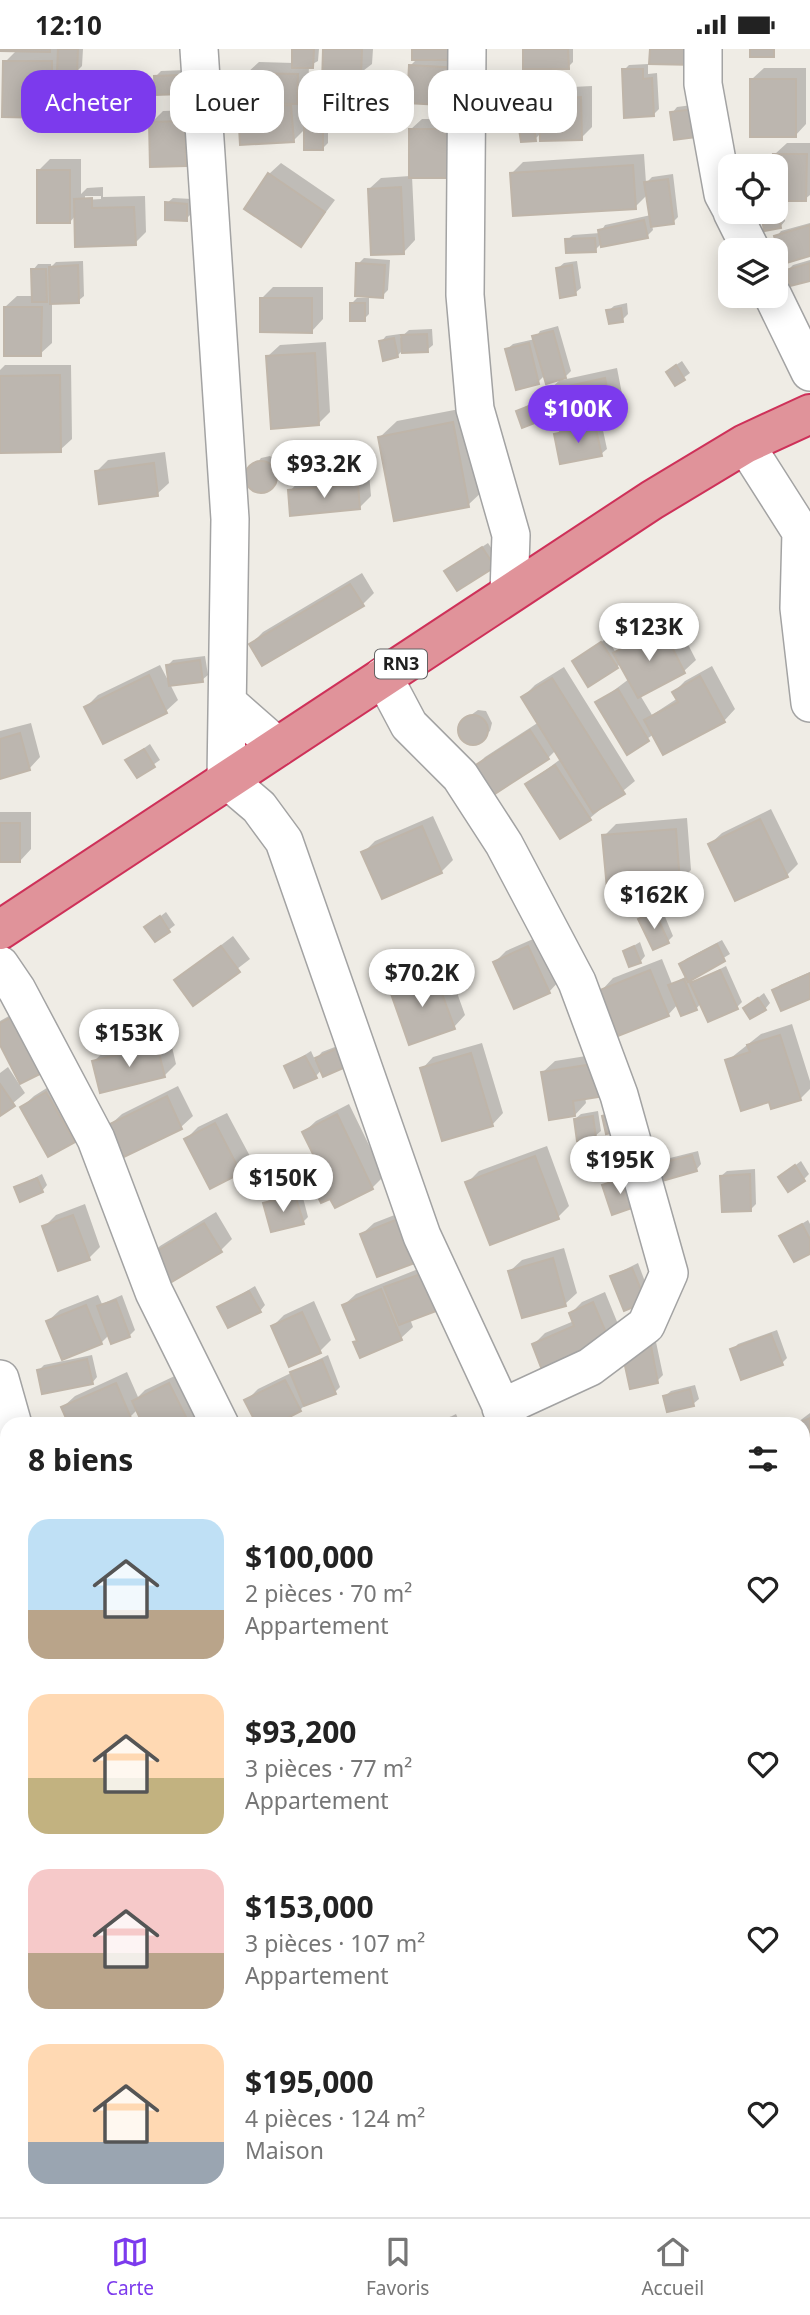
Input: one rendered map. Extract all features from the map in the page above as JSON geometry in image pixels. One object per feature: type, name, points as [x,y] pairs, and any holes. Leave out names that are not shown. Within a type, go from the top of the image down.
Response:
[{"type":"highway","name":"RN3","points":[[0,930],[555,563],[745,444],[810,414]]},
{"type":"street","points":[[199,49],[230,519],[226,779],[259,807],[284,841],[422,1235],[506,1416],[590,1367],[646,1325],[669,1273],[619,1095],[577,982],[504,844],[460,776],[409,725],[383,676]]},
{"type":"street","points":[[467,49],[465,295],[475,409],[511,535],[509,593]]},
{"type":"street","points":[[703,49],[703,84],[718,166]]},
{"type":"street","points":[[779,308],[810,372]]},
{"type":"street","points":[[745,444],[801,532],[799,608],[810,703]]},
{"type":"street","points":[[511,535],[555,563]]},
{"type":"street","points":[[228,703],[278,747]]},
{"type":"street","points":[[0,965],[17,990],[96,1139],[154,1292],[216,1417]]},
{"type":"street","points":[[0,1380],[11,1417]]},
{"type":"building","points":[[50,49],[50,52],[0,51]]},
{"type":"building","points":[[58,49],[78,49],[77,70],[57,70]]},
{"type":"building","points":[[292,49],[314,49],[313,68],[292,68]]},
{"type":"building","points":[[323,49],[362,49],[361,70],[322,70]]},
{"type":"building","points":[[412,49],[458,49],[458,60],[412,60]]},
{"type":"building","points":[[523,49],[568,49],[569,69],[523,69]]},
{"type":"building","points":[[650,49],[697,49],[697,65],[649,64]]},
{"type":"building","points":[[750,49],[774,49],[774,57],[750,57]]},
{"type":"building","points":[[3,61],[52,61],[52,70],[21,70],[21,117],[2,117]]},
{"type":"building","points":[[409,65],[460,68],[428,70],[428,104],[414,103],[414,70],[409,70]]},
{"type":"building","points":[[622,69],[643,69],[643,79],[652,78],[654,116],[624,118]]},
{"type":"building","points":[[284,74],[298,74],[297,104],[284,104]]},
{"type":"building","points":[[170,75],[170,94],[156,95],[156,76]]},
{"type":"building","points":[[750,79],[796,79],[796,137],[750,137]]},
{"type":"building","points":[[577,97],[581,97],[582,140],[540,141],[540,133],[577,133]]},
{"type":"building","points":[[284,105],[291,105],[294,142],[240,145],[239,133],[284,133]]},
{"type":"building","points":[[702,108],[705,136],[674,140],[670,112]]},
{"type":"building","points":[[170,121],[170,133],[185,133],[186,166],[150,167],[149,133],[156,133],[156,122]]},
{"type":"building","points":[[414,129],[428,129],[428,133],[456,133],[456,178],[409,178],[409,133],[414,133]]},
{"type":"building","points":[[304,133],[323,133],[323,150],[304,150]]},
{"type":"building","points":[[520,133],[535,133],[536,141],[521,142]]},
{"type":"building","points":[[788,154],[807,154],[806,201],[788,201]]},
{"type":"building","points":[[633,165],[636,209],[513,216],[510,173]]},
{"type":"building","points":[[37,170],[70,170],[70,223],[37,223]]},
{"type":"building","points":[[268,173],[325,212],[301,247],[244,209]]},
{"type":"building","points":[[668,179],[674,224],[651,227],[644,182]]},
{"type":"building","points":[[401,187],[404,254],[371,255],[368,189]]},
{"type":"building","points":[[92,198],[92,208],[134,207],[136,245],[75,247],[74,199]]},
{"type":"building","points":[[165,202],[187,204],[187,221],[165,220]]},
{"type":"building","points":[[644,220],[648,238],[601,247],[598,230]]},
{"type":"building","points":[[763,224],[780,224],[781,228],[764,231]]},
{"type":"building","points":[[810,225],[810,256],[788,263],[788,238],[774,236]]},
{"type":"building","points":[[595,238],[596,252],[566,253],[565,239]]},
{"type":"building","points":[[356,263],[385,265],[383,298],[355,296]]},
{"type":"building","points":[[810,263],[810,281],[790,286],[788,269]]},
{"type":"building","points":[[78,265],[79,303],[50,304],[49,267]]},
{"type":"building","points":[[572,265],[576,295],[560,298],[556,268]]},
{"type":"building","points":[[31,269],[46,269],[47,302],[32,302]]},
{"type":"building","points":[[260,298],[312,298],[312,333],[260,332]]},
{"type":"building","points":[[350,303],[365,303],[365,321],[350,321]]},
{"type":"building","points":[[4,307],[42,307],[41,356],[4,356]]},
{"type":"building","points":[[621,308],[623,322],[609,324],[606,310]]},
{"type":"building","points":[[553,331],[566,378],[546,384],[532,336]]},
{"type":"building","points":[[427,334],[428,352],[402,353],[401,335]]},
{"type":"building","points":[[394,338],[398,357],[383,361],[379,341]]},
{"type":"building","points":[[529,343],[539,384],[516,390],[505,349]]},
{"type":"building","points":[[315,353],[319,425],[271,429],[266,356]]},
{"type":"building","points":[[676,365],[685,380],[675,386],[666,372]]},
{"type":"building","points":[[60,375],[61,452],[0,453],[0,376]]},
{"type":"building","points":[[605,378],[611,407],[552,420],[546,391]]},
{"type":"building","points":[[534,404],[540,421],[522,428],[516,411]]},
{"type":"building","points":[[453,422],[469,507],[394,521],[378,437]]},
{"type":"building","points":[[595,425],[602,456],[560,464],[554,434]]},
{"type":"building","points":[[261,461],[272,466],[277,477],[272,488],[261,493],[250,488],[245,477],[250,466]]},
{"type":"building","points":[[154,463],[158,496],[99,504],[95,471]]},
{"type":"building","points":[[358,484],[360,509],[290,516],[288,490]]},
{"type":"building","points":[[482,547],[495,567],[457,591],[444,571]]},
{"type":"building","points":[[350,584],[364,606],[262,666],[249,644]]},
{"type":"building","points":[[662,627],[685,673],[638,698],[613,653]]},
{"type":"building","points":[[601,642],[618,668],[588,687],[572,661]]},
{"type":"building","points":[[200,660],[203,682],[169,686],[166,665]]},
{"type":"building","points":[[149,675],[167,713],[103,744],[84,707]]},
{"type":"building","points":[[700,676],[725,722],[663,755],[644,720],[678,702],[672,692]]},
{"type":"building","points":[[552,678],[625,794],[593,813],[521,697]]},
{"type":"building","points":[[618,689],[649,741],[627,755],[595,702]]},
{"type":"building","points":[[473,715],[484,719],[488,730],[484,741],[473,745],[462,741],[458,730],[462,719]]},
{"type":"building","points":[[530,730],[549,759],[490,797],[471,768]]},
{"type":"building","points":[[20,733],[30,770],[0,779],[0,739]]},
{"type":"building","points":[[144,749],[155,767],[137,778],[125,760]]},
{"type":"building","points":[[555,765],[591,820],[560,839],[525,784]]},
{"type":"building","points":[[760,819],[788,877],[735,901],[708,844]]},
{"type":"building","points":[[0,823],[20,823],[20,862],[0,862]]},
{"type":"building","points":[[422,826],[442,873],[382,899],[361,852]]},
{"type":"building","points":[[676,829],[680,883],[607,889],[602,835]]},
{"type":"building","points":[[655,912],[669,943],[653,950],[638,919]]},
{"type":"building","points":[[160,916],[170,932],[155,942],[144,927]]},
{"type":"building","points":[[717,944],[725,961],[688,982],[679,964]]},
{"type":"building","points":[[221,946],[240,972],[193,1006],[174,980]]},
{"type":"building","points":[[528,946],[550,993],[514,1009],[493,962]]},
{"type":"building","points":[[634,946],[641,963],[629,967],[623,951]]},
{"type":"building","points":[[650,970],[669,1016],[618,1036],[600,990]]},
{"type":"building","points":[[720,970],[738,1009],[708,1022],[690,983]]},
{"type":"building","points":[[434,972],[455,1029],[409,1045],[389,988]]},
{"type":"building","points":[[810,973],[810,999],[781,1011],[772,990]]},
{"type":"building","points":[[684,979],[697,1010],[681,1016],[668,985]]},
{"type":"building","points":[[758,998],[766,1010],[750,1019],[743,1008]]},
{"type":"building","points":[[22,1012],[50,1069],[20,1084],[0,1045],[0,1023]]},
{"type":"building","points":[[780,1035],[801,1100],[771,1109],[769,1102],[741,1111],[725,1060],[750,1052],[747,1045]]},
{"type":"building","points":[[157,1045],[165,1077],[100,1093],[92,1061]]},
{"type":"building","points":[[340,1047],[348,1066],[323,1077],[315,1058]]},
{"type":"building","points":[[471,1053],[493,1126],[442,1141],[420,1068]]},
{"type":"building","points":[[305,1056],[317,1078],[294,1088],[284,1066]]},
{"type":"building","points":[[600,1063],[605,1096],[573,1101],[575,1116],[549,1120],[541,1072]]},
{"type":"building","points":[[0,1084],[15,1106],[0,1116]]},
{"type":"building","points":[[46,1092],[75,1142],[48,1157],[20,1107]]},
{"type":"building","points":[[167,1096],[182,1129],[124,1157],[108,1125]]},
{"type":"building","points":[[620,1111],[625,1130],[606,1134],[602,1116]]},
{"type":"building","points":[[337,1114],[373,1189],[335,1208],[330,1199],[321,1203],[302,1165],[315,1158],[302,1132]]},
{"type":"building","points":[[593,1116],[596,1138],[577,1141],[574,1119]]},
{"type":"building","points":[[215,1123],[241,1173],[210,1189],[184,1139]]},
{"type":"building","points":[[692,1155],[697,1171],[662,1181],[658,1164]]},
{"type":"building","points":[[535,1156],[559,1219],[490,1245],[465,1182]]},
{"type":"building","points":[[795,1165],[805,1181],[788,1192],[778,1177]]},
{"type":"building","points":[[750,1174],[751,1211],[722,1212],[720,1176]]},
{"type":"building","points":[[628,1177],[638,1206],[612,1215],[602,1185]]},
{"type":"building","points":[[37,1178],[43,1192],[20,1202],[14,1187]]},
{"type":"building","points":[[295,1195],[304,1224],[271,1232],[263,1203]]},
{"type":"building","points":[[73,1215],[90,1260],[58,1271],[42,1226]]},
{"type":"building","points":[[398,1219],[415,1263],[377,1277],[360,1234]]},
{"type":"building","points":[[204,1223],[222,1252],[165,1286],[147,1257]]},
{"type":"building","points":[[802,1224],[810,1239],[810,1254],[794,1262],[779,1236]]},
{"type":"building","points":[[553,1258],[566,1306],[522,1318],[508,1271]]},
{"type":"building","points":[[632,1268],[646,1302],[624,1311],[610,1276]]},
{"type":"building","points":[[432,1270],[447,1307],[399,1325],[384,1287]]},
{"type":"building","points":[[381,1289],[402,1340],[360,1358],[353,1342],[357,1341],[342,1305]]},
{"type":"building","points":[[249,1291],[261,1312],[228,1328],[217,1307]]},
{"type":"building","points":[[116,1300],[130,1337],[111,1344],[97,1306]]},
{"type":"building","points":[[593,1302],[610,1342],[542,1370],[532,1344],[574,1326],[569,1313]]},
{"type":"building","points":[[86,1305],[102,1344],[62,1360],[46,1321]]},
{"type":"building","points":[[302,1312],[321,1353],[289,1367],[271,1326]]},
{"type":"building","points":[[771,1334],[783,1365],[741,1380],[730,1349]]},
{"type":"building","points":[[651,1346],[658,1383],[630,1389],[622,1352]]},
{"type":"building","points":[[87,1359],[93,1384],[42,1394],[37,1370]]},
{"type":"building","points":[[322,1360],[336,1394],[304,1406],[290,1372]]},
{"type":"building","points":[[285,1380],[301,1411],[289,1417],[253,1417],[244,1400]]},
{"type":"building","points":[[116,1383],[131,1417],[65,1417],[61,1407]]},
{"type":"building","points":[[169,1383],[186,1417],[139,1417],[132,1401]]},
{"type":"building","points":[[690,1389],[694,1406],[667,1412],[663,1396]]}]
